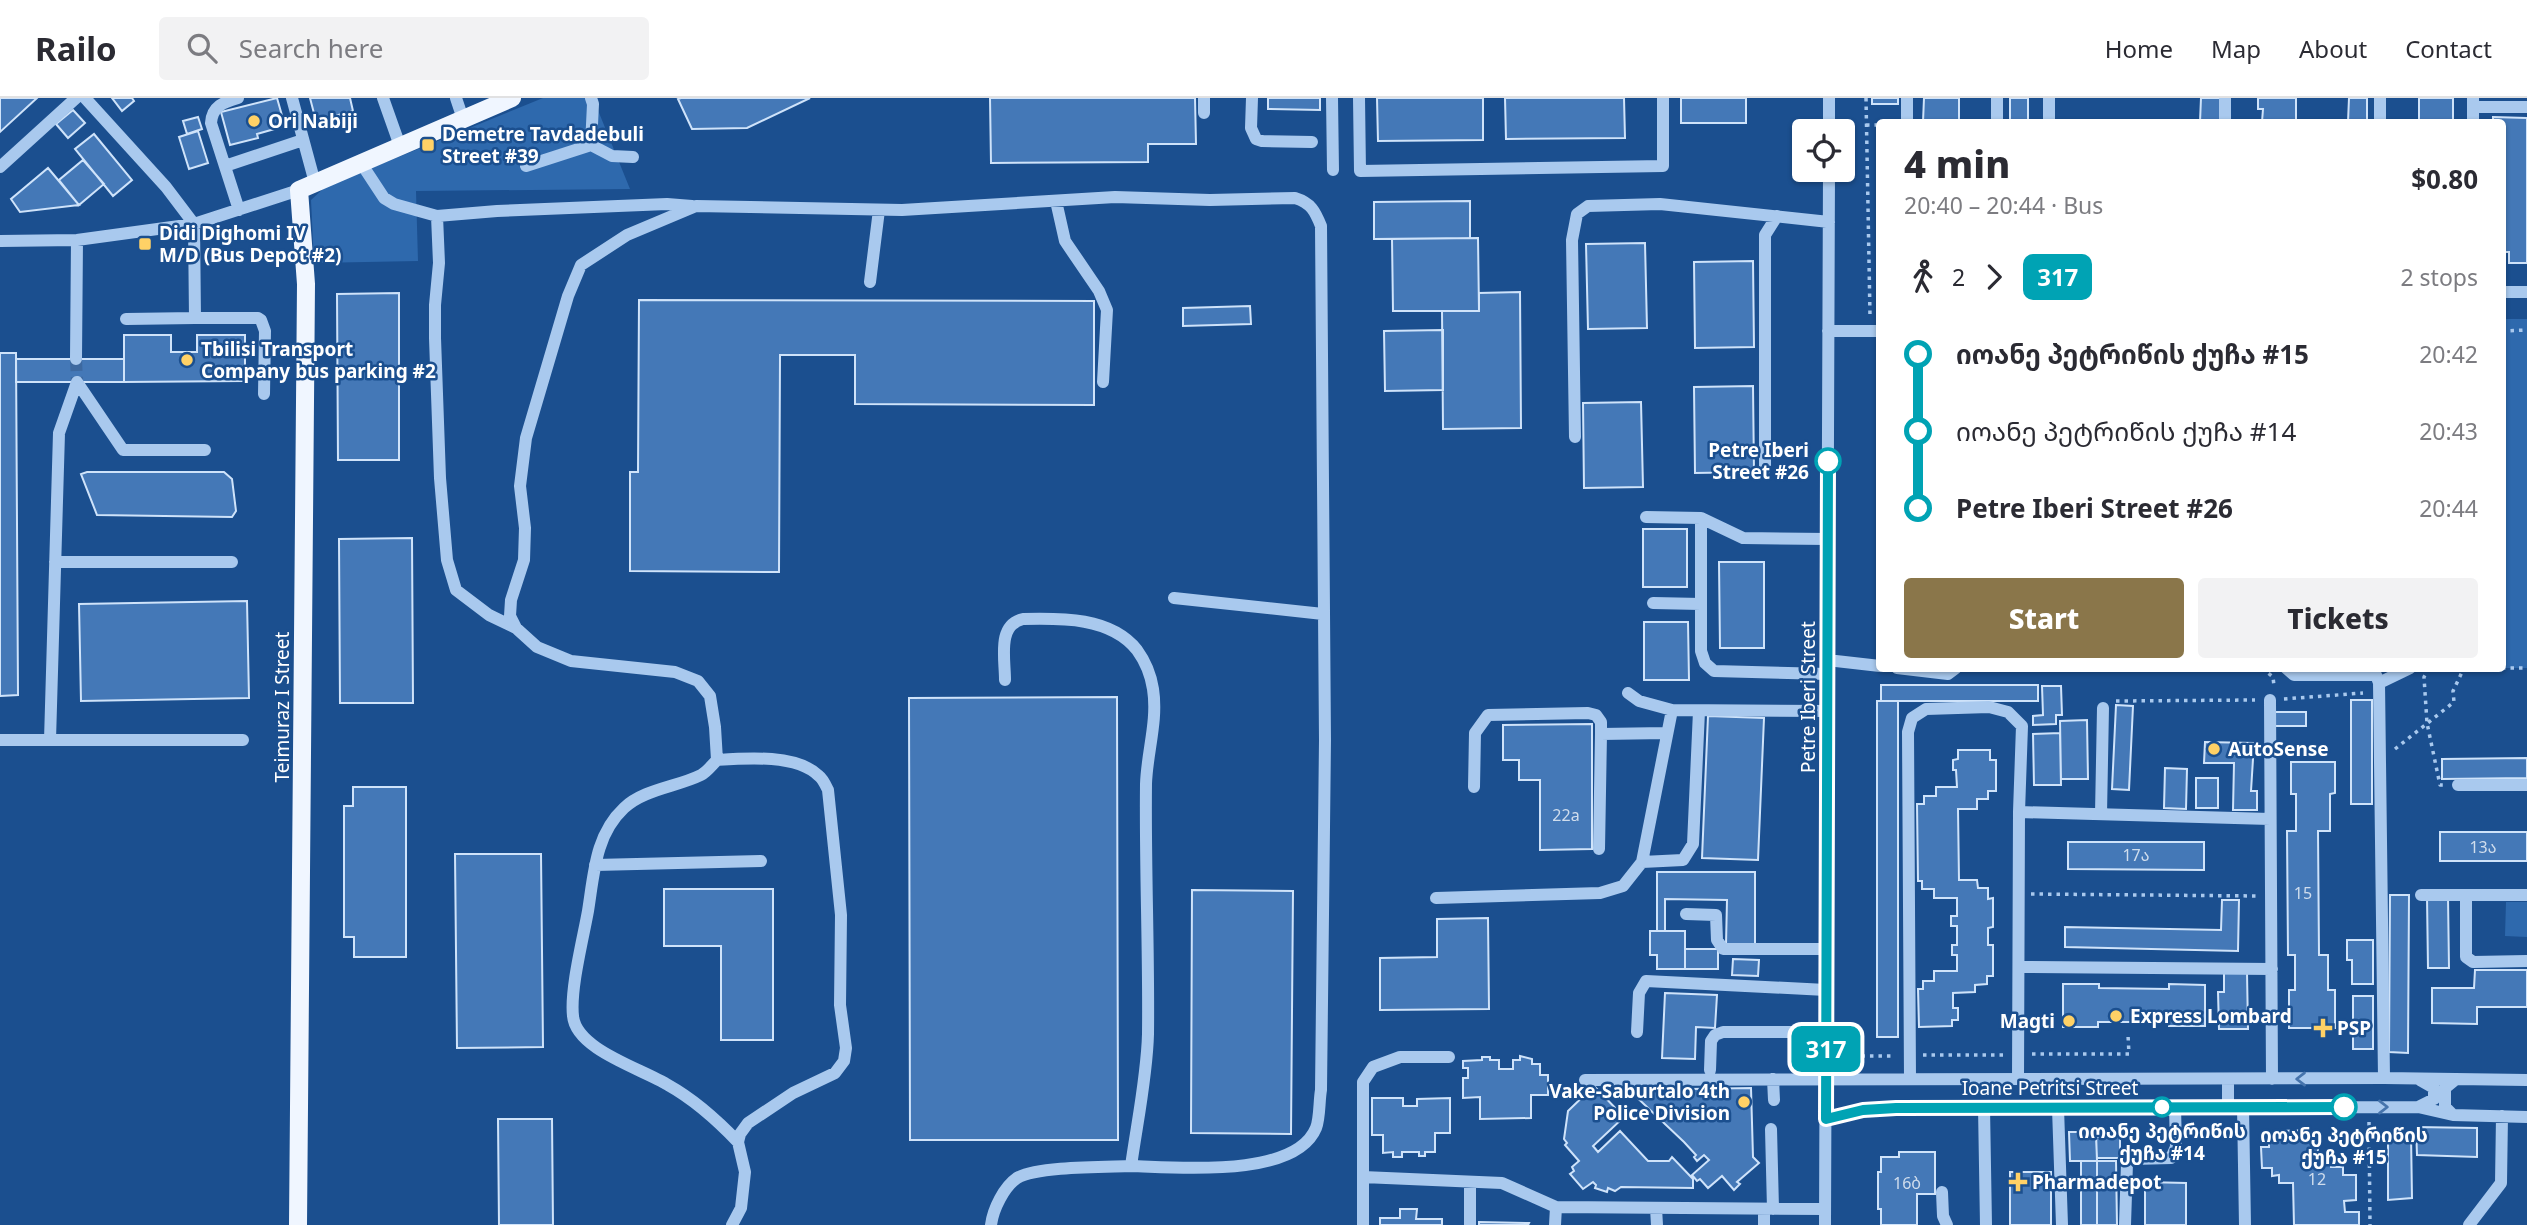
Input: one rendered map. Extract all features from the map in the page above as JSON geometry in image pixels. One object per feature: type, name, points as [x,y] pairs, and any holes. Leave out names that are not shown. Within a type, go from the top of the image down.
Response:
[{"type":"main road","points":[[307,187],[512,98]]},
{"type":"main road","name":"Teimuraz I Street","points":[[298,1225],[307,187]]},
{"type":"street","points":[[0,167],[76,98]]},
{"type":"street","points":[[85,98],[166,187],[194,224],[195,318]]},
{"type":"street","points":[[238,98],[222,103],[211,116],[211,122],[239,210]]},
{"type":"street","points":[[0,241],[77,240],[194,224],[307,187],[303,141],[292,98]]},
{"type":"street","points":[[383,98],[400,146]]},
{"type":"street","points":[[456,98],[463,119]]},
{"type":"street","points":[[591,98],[591,145]]},
{"type":"street","points":[[1204,98],[1204,113]]},
{"type":"street","points":[[1252,98],[1251,128],[1256,139],[1312,142]]},
{"type":"street","points":[[1332,98],[1333,170]]},
{"type":"street","points":[[1359,98],[1360,171],[1664,166],[1662,98]]},
{"type":"street","points":[[1829,98],[1829,119]]},
{"type":"street","points":[[1907,98],[1907,119]]},
{"type":"street","points":[[1997,98],[1997,119]]},
{"type":"street","points":[[2049,98],[2049,119]]},
{"type":"street","points":[[2225,98],[2225,119]]},
{"type":"street","points":[[2380,98],[2380,119]]},
{"type":"street","points":[[2473,102],[2527,107]]},
{"type":"street","points":[[225,166],[303,141]]},
{"type":"street","points":[[526,166],[591,145],[612,156],[633,157]]},
{"type":"street","points":[[361,163],[384,198],[394,204],[437,216],[667,204],[879,210],[1136,196],[1210,200],[1295,198],[1308,202],[1315,211],[1321,226],[1324,922],[1321,1090],[1316,1128],[1302,1146],[1265,1163],[1206,1168],[1131,1166],[1064,1169],[1018,1177],[1006,1189],[991,1225]]},
{"type":"street","name":"Petre Iberi Street","points":[[1825,1225],[1829,182]]},
{"type":"street","points":[[1056,201],[1065,241],[1099,291],[1107,310],[1103,382]]},
{"type":"street","points":[[1575,437],[1572,240],[1577,214],[1588,206],[1660,204],[1829,222]]},
{"type":"street","points":[[516,628],[510,616],[511,600],[524,560],[525,528],[520,486],[526,438],[568,296],[581,265],[627,235],[696,206]]},
{"type":"street","points":[[870,282],[879,210]]},
{"type":"street","points":[[437,216],[439,263],[435,338],[440,478],[447,560],[456,590],[489,615],[516,628],[537,647],[571,661],[675,672],[698,681],[710,696],[717,760]]},
{"type":"street","points":[[1765,469],[1765,235],[1777,216]]},
{"type":"street","points":[[76,359],[77,240]]},
{"type":"street","points":[[2506,292],[2527,292]]},
{"type":"street","points":[[126,318],[261,320],[265,331],[264,394]]},
{"type":"street","points":[[1828,331],[1875,330]]},
{"type":"street","points":[[50,740],[59,433],[77,382],[123,450],[205,450]]},
{"type":"street","points":[[1646,517],[1700,518],[1743,538],[1828,539]]},
{"type":"street","points":[[1700,518],[1701,651],[1706,663],[1714,671],[1876,666]]},
{"type":"street","points":[[55,562],[232,562]]},
{"type":"street","points":[[1174,598],[1323,614]]},
{"type":"street","points":[[1653,603],[1701,604]]},
{"type":"street","points":[[1005,680],[1004,639],[1007,628],[1015,621],[1043,619],[1077,620],[1121,635],[1137,650],[1148,670],[1153,690],[1154,719],[1146,780],[1148,1037],[1131,1166]]},
{"type":"street","points":[[1931,672],[1951,672]]},
{"type":"street","points":[[2291,672],[2294,675],[2376,675],[2379,688],[2384,1078]]},
{"type":"street","points":[[2379,688],[2404,672]]},
{"type":"street","points":[[1628,693],[1639,701],[1672,710],[1827,711]]},
{"type":"street","points":[[2270,700],[2272,1079]]},
{"type":"street","points":[[1910,1079],[1909,732],[1912,718],[1926,709],[1989,707],[2008,712],[2022,726],[2018,1079]]},
{"type":"street","points":[[2101,814],[2103,708]]},
{"type":"street","points":[[1436,898],[1600,893],[1623,886],[1642,862],[1672,710]]},
{"type":"street","points":[[1642,862],[1683,860],[1693,844],[1699,710]]},
{"type":"street","points":[[1474,787],[1475,733],[1488,715],[1596,715],[1601,722],[1599,849]]},
{"type":"street","points":[[1601,734],[1666,733]]},
{"type":"street","points":[[0,740],[243,740]]},
{"type":"street","points":[[732,1225],[741,1208],[745,1171],[738,1142],[740,1134],[748,1123],[793,1093],[835,1073],[844,1061],[846,1048],[840,1005],[841,915],[828,790],[820,776],[804,766],[776,760],[717,760],[704,774],[653,792],[625,806],[605,830],[595,865],[576,976],[573,1015],[576,1030],[610,1057],[668,1084],[709,1112],[738,1142]]},
{"type":"street","points":[[2458,786],[2527,785]]},
{"type":"street","points":[[2019,813],[2270,819]]},
{"type":"street","points":[[595,865],[761,861]]},
{"type":"street","points":[[2421,895],[2527,895]]},
{"type":"street","points":[[2466,895],[2466,957],[2473,962],[2527,961]]},
{"type":"street","points":[[1686,914],[1716,915],[1717,940],[1723,949],[1826,949]]},
{"type":"street","points":[[2020,967],[2272,969]]},
{"type":"street","points":[[1637,1032],[1639,993],[1646,981],[1826,990]]},
{"type":"street","points":[[1710,1070],[1711,1041],[1715,1035],[1723,1032],[1826,1032]]},
{"type":"street","points":[[1363,1225],[1363,1082],[1373,1068],[1400,1057],[1450,1057]]},
{"type":"street","points":[[1773,1079],[1774,1100]]},
{"type":"street","points":[[2228,1079],[2228,1107]]},
{"type":"street","points":[[2418,1079],[2434,1088],[2434,1099],[2418,1107]]},
{"type":"street","points":[[2453,1115],[2445,1107],[2445,1088],[2456,1079]]},
{"type":"street","name":"Ioane Petritsi Street","points":[[1585,1080],[2527,1080]]},
{"type":"street","points":[[1984,1107],[1986,1225]]},
{"type":"street","name":"Ioane Petritsi Street","points":[[1826,1119],[1863,1110],[1984,1107],[2418,1107],[2453,1115],[2527,1117]]},
{"type":"street","points":[[2125,1225],[2127,1163],[2133,1159],[2171,1158],[2175,1153],[2175,1107]]},
{"type":"street","points":[[2243,1107],[2245,1225]]},
{"type":"street","points":[[2058,1108],[2062,1225]]},
{"type":"street","points":[[2469,1225],[2501,1182],[2502,1116]]},
{"type":"street","points":[[1764,1225],[1769,1209],[1771,1129]]},
{"type":"street","points":[[1363,1177],[1502,1184],[1556,1207],[1825,1209]]},
{"type":"street","points":[[1470,1182],[1470,1225]]},
{"type":"street","points":[[1942,1192],[1943,1216],[1947,1225]]},
{"type":"street","points":[[1555,1225],[1556,1207]]},
{"type":"street","points":[[1656,1208],[1657,1225]]},
{"type":"path","points":[[1866,98],[1875,330]]},
{"type":"path","points":[[1866,125],[1876,125]]},
{"type":"path","points":[[2506,331],[2527,330]]},
{"type":"path","points":[[2506,667],[2527,668]]},
{"type":"path","points":[[2427,672],[2424,677],[2427,723],[2440,786],[2458,786]]},
{"type":"path","points":[[2380,762],[2454,702],[2453,691],[2462,672]]},
{"type":"path","points":[[2103,708],[2104,701],[2270,700],[2379,688]]},
{"type":"path","points":[[2041,894],[2271,896]]},
{"type":"path","points":[[1845,1079],[1846,1056],[2129,1054],[2128,1035]]},
{"type":"path","points":[[2369,1107],[2370,1225]]},
{"type":"shaded area","points":[[543,98],[593,98],[630,189],[416,191],[418,261],[314,263],[311,200],[325,187]]},
{"type":"shaded area","points":[[2506,319],[2527,319],[2527,668],[2506,668]]},
{"type":"shaded area","points":[[2506,902],[2527,902],[2527,937],[2505,936]]},
{"type":"building","points":[[0,98],[37,98],[0,132]]},
{"type":"building","points":[[112,98],[132,98],[134,101],[122,111]]},
{"type":"building","points":[[277,98],[285,126],[257,134],[258,138],[230,145],[221,112]]},
{"type":"building","points":[[310,98],[350,98],[353,111],[316,121]]},
{"type":"building","points":[[810,98],[747,128],[692,129],[678,99]]},
{"type":"building","points":[[990,98],[1195,98],[1196,144],[1148,144],[1148,162],[991,163]]},
{"type":"building","points":[[1268,98],[1320,98],[1320,110],[1268,109]]},
{"type":"building","points":[[1377,98],[1483,98],[1483,140],[1378,141]]},
{"type":"building","points":[[1505,98],[1624,98],[1625,138],[1506,139]]},
{"type":"building","points":[[1681,98],[1746,98],[1746,123],[1681,123]]},
{"type":"building","points":[[1872,98],[1898,98],[1898,104],[1872,104]]},
{"type":"building","points":[[1924,98],[1959,98],[1959,119],[1923,119]]},
{"type":"building","points":[[2010,98],[2028,98],[2028,119],[2010,119]]},
{"type":"building","points":[[2201,98],[2223,98],[2222,119],[2200,119]]},
{"type":"building","points":[[2258,98],[2296,98],[2296,119],[2262,119],[2263,109],[2258,109]]},
{"type":"building","points":[[2349,98],[2367,98],[2367,119],[2348,119]]},
{"type":"building","points":[[2419,98],[2453,98],[2453,119],[2419,119]]},
{"type":"building","points":[[73,110],[85,123],[68,138],[56,124]]},
{"type":"building","points":[[198,117],[202,129],[187,134],[183,121]]},
{"type":"building","points":[[2527,118],[2527,263],[2509,263],[2509,252],[2506,252],[2506,119],[2493,119]]},
{"type":"building","points":[[198,131],[208,163],[189,169],[179,137]]},
{"type":"building","points":[[94,134],[132,180],[113,196],[75,149]]},
{"type":"building","points":[[83,160],[104,184],[79,205],[59,180]]},
{"type":"building","points":[[48,168],[79,205],[20,212],[11,199]]},
{"type":"building","points":[[1470,201],[1470,238],[1374,239],[1374,202]]},
{"type":"building","points":[[1478,238],[1479,311],[1393,311],[1392,239]]},
{"type":"building","points":[[1645,243],[1647,328],[1588,329],[1586,244]]},
{"type":"building","points":[[1753,261],[1754,347],[1695,348],[1694,262]]},
{"type":"building","points":[[1520,292],[1521,428],[1443,429],[1442,311],[1479,311],[1479,293]]},
{"type":"building","points":[[399,293],[399,460],[338,460],[337,294]]},
{"type":"building","points":[[639,300],[1094,301],[1094,405],[855,404],[855,355],[780,355],[779,572],[630,571],[630,472],[638,472]]},
{"type":"building","points":[[1250,306],[1251,324],[1183,326],[1183,308]]},
{"type":"building","points":[[1443,330],[1443,390],[1385,391],[1384,331]]},
{"type":"building","points":[[124,335],[171,335],[171,352],[197,352],[197,335],[245,335],[245,381],[124,382]]},
{"type":"building","points":[[0,353],[16,353],[18,695],[0,696]]},
{"type":"building","points":[[16,359],[124,359],[124,382],[16,382]]},
{"type":"building","points":[[1753,386],[1754,472],[1695,473],[1694,387]]},
{"type":"building","points":[[1641,402],[1643,487],[1584,488],[1583,403]]},
{"type":"building","points":[[224,472],[232,479],[236,511],[232,517],[97,515],[81,474]]},
{"type":"building","points":[[1643,529],[1687,529],[1687,587],[1643,587]]},
{"type":"building","points":[[412,538],[413,703],[340,703],[339,539]]},
{"type":"building","points":[[1719,562],[1764,562],[1764,648],[1720,648]]},
{"type":"building","points":[[247,601],[249,698],[81,701],[79,604]]},
{"type":"building","points":[[1644,622],[1688,622],[1689,680],[1644,680]]},
{"type":"building","points":[[1881,685],[2038,685],[2038,701],[1881,701]]},
{"type":"building","points":[[2042,686],[2061,686],[2062,715],[2056,715],[2056,724],[2033,725],[2033,716],[2043,715]]},
{"type":"building","points":[[1117,697],[1118,1140],[910,1140],[909,698]]},
{"type":"building","points":[[2351,700],[2372,700],[2372,804],[2351,804]]},
{"type":"building","points":[[1877,701],[1898,701],[1898,1037],[1877,1037]]},
{"type":"building","points":[[2116,705],[2133,706],[2129,790],[2112,789]]},
{"type":"building","points":[[2275,712],[2306,712],[2306,726],[2275,726]]},
{"type":"building","points":[[1708,716],[1764,718],[1758,860],[1702,858]]},
{"type":"building","points":[[2087,720],[2088,779],[2061,779],[2060,721]]},
{"type":"building","points":[[1592,724],[1592,849],[1540,850],[1540,780],[1519,780],[1519,760],[1503,760],[1503,725]]},
{"type":"building","points":[[2060,733],[2061,785],[2034,785],[2033,734]]},
{"type":"building","points":[[2205,742],[2254,743],[2251,791],[2257,791],[2257,810],[2233,810],[2234,763],[2204,763]]},
{"type":"building","points":[[1958,750],[1990,750],[1990,760],[1996,760],[1996,791],[1988,791],[1988,799],[1977,799],[1977,809],[1958,809],[1959,880],[1977,880],[1978,888],[1988,888],[1988,899],[1993,898],[1993,927],[1988,928],[1988,945],[1993,945],[1993,976],[1987,976],[1987,984],[1975,985],[1975,992],[1953,993],[1953,1008],[1958,1008],[1958,1020],[1952,1020],[1952,1026],[1919,1027],[1918,989],[1923,989],[1923,981],[1934,981],[1934,971],[1957,971],[1957,955],[1952,955],[1952,945],[1957,945],[1957,926],[1951,926],[1951,916],[1957,916],[1957,898],[1934,898],[1934,889],[1922,889],[1922,881],[1918,881],[1917,804],[1924,804],[1924,796],[1936,796],[1936,787],[1957,787],[1953,760],[1958,759]]},
{"type":"building","points":[[2527,758],[2527,778],[2442,779],[2442,759]]},
{"type":"building","points":[[2291,762],[2335,762],[2335,793],[2330,794],[2330,831],[2318,831],[2319,955],[2328,955],[2328,990],[2335,990],[2335,1028],[2289,1028],[2289,990],[2295,990],[2295,955],[2288,955],[2287,831],[2296,831],[2296,794],[2291,794]]},
{"type":"building","points":[[2165,768],[2187,769],[2186,809],[2164,808]]},
{"type":"building","points":[[2196,778],[2218,778],[2218,808],[2196,808]]},
{"type":"building","points":[[353,787],[406,787],[406,957],[354,957],[354,937],[344,937],[344,806],[353,806]]},
{"type":"building","points":[[2440,832],[2527,832],[2527,861],[2440,861]]},
{"type":"building","points":[[2068,842],[2204,842],[2204,870],[2068,869]]},
{"type":"building","points":[[455,854],[541,854],[543,1047],[457,1048]]},
{"type":"building","points":[[1657,872],[1755,872],[1755,945],[1726,945],[1727,900],[1665,899],[1665,931],[1657,931]]},
{"type":"building","points":[[664,889],[773,889],[773,1040],[721,1040],[721,946],[664,946]]},
{"type":"building","points":[[1192,890],[1293,891],[1291,1134],[1191,1133]]},
{"type":"building","points":[[2390,895],[2409,895],[2408,1053],[2389,1052]]},
{"type":"building","points":[[2427,897],[2448,897],[2449,968],[2428,968]]},
{"type":"building","points":[[2222,900],[2239,900],[2238,951],[2065,947],[2065,927],[2221,930]]},
{"type":"building","points":[[1488,918],[1489,1009],[1380,1010],[1380,958],[1437,957],[1437,919]]},
{"type":"building","points":[[1650,931],[1685,931],[1685,969],[1657,969],[1657,955],[1650,955]]},
{"type":"building","points":[[2347,940],[2373,940],[2373,984],[2352,984],[2352,960],[2347,960]]},
{"type":"building","points":[[1685,949],[1718,949],[1718,969],[1685,969]]},
{"type":"building","points":[[1733,959],[1759,960],[1758,976],[1732,975]]},
{"type":"building","points":[[2475,970],[2527,970],[2527,1007],[2477,1007],[2477,1024],[2432,1023],[2432,988],[2474,988]]},
{"type":"building","points":[[2247,972],[2248,1029],[2219,1029],[2218,992],[2224,992],[2224,973]]},
{"type":"building","points":[[2063,984],[2099,984],[2099,988],[2169,989],[2169,984],[2205,985],[2205,1026],[2169,1026],[2169,1022],[2098,1022],[2098,1027],[2063,1027]]},
{"type":"building","points":[[1665,993],[1717,995],[1715,1028],[1696,1027],[1695,1059],[1662,1058]]},
{"type":"building","points":[[2353,996],[2373,996],[2373,1049],[2353,1049]]},
{"type":"building","points":[[1520,1056],[1532,1059],[1532,1064],[1540,1064],[1540,1075],[1548,1075],[1548,1095],[1531,1095],[1531,1118],[1480,1119],[1480,1097],[1463,1098],[1463,1078],[1468,1078],[1468,1068],[1463,1068],[1463,1061],[1490,1057],[1490,1060],[1499,1060],[1499,1069],[1513,1069],[1513,1060],[1520,1060]]},
{"type":"building","points":[[1594,1086],[1624,1117],[1593,1146],[1598,1152],[1620,1131],[1648,1161],[1669,1161],[1672,1157],[1693,1179],[1693,1188],[1621,1187],[1615,1191],[1608,1188],[1607,1192],[1595,1188],[1593,1182],[1583,1189],[1570,1174],[1574,1171],[1572,1167],[1579,1161],[1565,1145],[1567,1143],[1564,1139],[1568,1111]]},
{"type":"building","points":[[1751,1088],[1753,1157],[1759,1163],[1737,1182],[1740,1184],[1734,1190],[1722,1176],[1708,1188],[1700,1179],[1697,1181],[1692,1175],[1709,1160],[1704,1155],[1697,1161],[1694,1157],[1696,1155],[1684,1142],[1629,1090]]},
{"type":"building","points":[[1372,1098],[1403,1098],[1403,1106],[1417,1106],[1417,1099],[1450,1098],[1450,1133],[1435,1133],[1435,1152],[1425,1152],[1425,1156],[1419,1156],[1419,1152],[1402,1152],[1402,1157],[1393,1157],[1393,1152],[1383,1153],[1383,1135],[1372,1135]]},
{"type":"building","points":[[498,1119],[552,1119],[553,1225],[499,1225]]},
{"type":"building","points":[[2416,1127],[2477,1128],[2477,1157],[2417,1155]]},
{"type":"building","points":[[2310,1130],[2310,1138],[2318,1138],[2318,1161],[2331,1161],[2331,1167],[2343,1167],[2343,1175],[2356,1175],[2356,1200],[2344,1201],[2345,1212],[2359,1212],[2359,1225],[2294,1225],[2293,1183],[2279,1183],[2279,1175],[2272,1176],[2272,1168],[2262,1168],[2261,1147],[2269,1147],[2269,1139],[2279,1139],[2279,1131]]},
{"type":"building","points":[[2069,1132],[2096,1132],[2097,1161],[2070,1161]]},
{"type":"building","points":[[2388,1133],[2411,1134],[2412,1198],[2388,1200]]},
{"type":"building","points":[[2120,1136],[2120,1158],[2097,1158],[2096,1137]]},
{"type":"building","points":[[1899,1152],[1935,1152],[1935,1194],[1917,1194],[1917,1225],[1881,1225],[1878,1172],[1881,1172],[1881,1157],[1899,1157]]},
{"type":"building","points":[[2081,1161],[2097,1161],[2097,1225],[2081,1225]]},
{"type":"building","points":[[2097,1161],[2116,1161],[2117,1225],[2097,1225]]},
{"type":"building","points":[[2010,1172],[2051,1172],[2051,1225],[2010,1225]]},
{"type":"building","points":[[2145,1182],[2186,1183],[2186,1225],[2145,1225]]},
{"type":"building","points":[[1400,1209],[1417,1209],[1416,1219],[1442,1219],[1442,1225],[1380,1225],[1380,1218],[1400,1218]]},
{"type":"building","points":[[1479,1222],[1529,1223],[1479,1225]]},
{"type":"tunnel","points":[[76,359],[77,382]]},
{"type":"bus line","name":"317","points":[[1828,461],[1826,1119],[1863,1110],[1896,1108],[2344,1107]]},
{"type":"place","name":"Ori Nabiji","points":[[254,121]]},
{"type":"place","name":"Demetre Tavdadebuli Street #39","points":[[428,145]]},
{"type":"place","name":"Didi Dighomi IV M/D (Bus Depot #2)","points":[[145,244]]},
{"type":"place","name":"Tbilisi Transport Company bus parking #2","points":[[187,360]]},
{"type":"place","name":"Petre Iberi Street #26","points":[[1828,461]]},
{"type":"place","name":"AutoSense","points":[[2214,749]]},
{"type":"place","name":"Express Lombard","points":[[2116,1016]]},
{"type":"place","name":"Magti","points":[[2069,1021]]},
{"type":"place","name":"PSP","points":[[2323,1028]]},
{"type":"place","name":"Vake-Saburtalo 4th Police Division","points":[[1744,1102]]},
{"type":"place","name":"იოანე პეტრიწის ქუჩა #14","points":[[2162,1107]]},
{"type":"place","name":"იოანე პეტრიწის ქუჩა #15","points":[[2344,1107]]},
{"type":"place","name":"Pharmadepot","points":[[2018,1182]]}]
